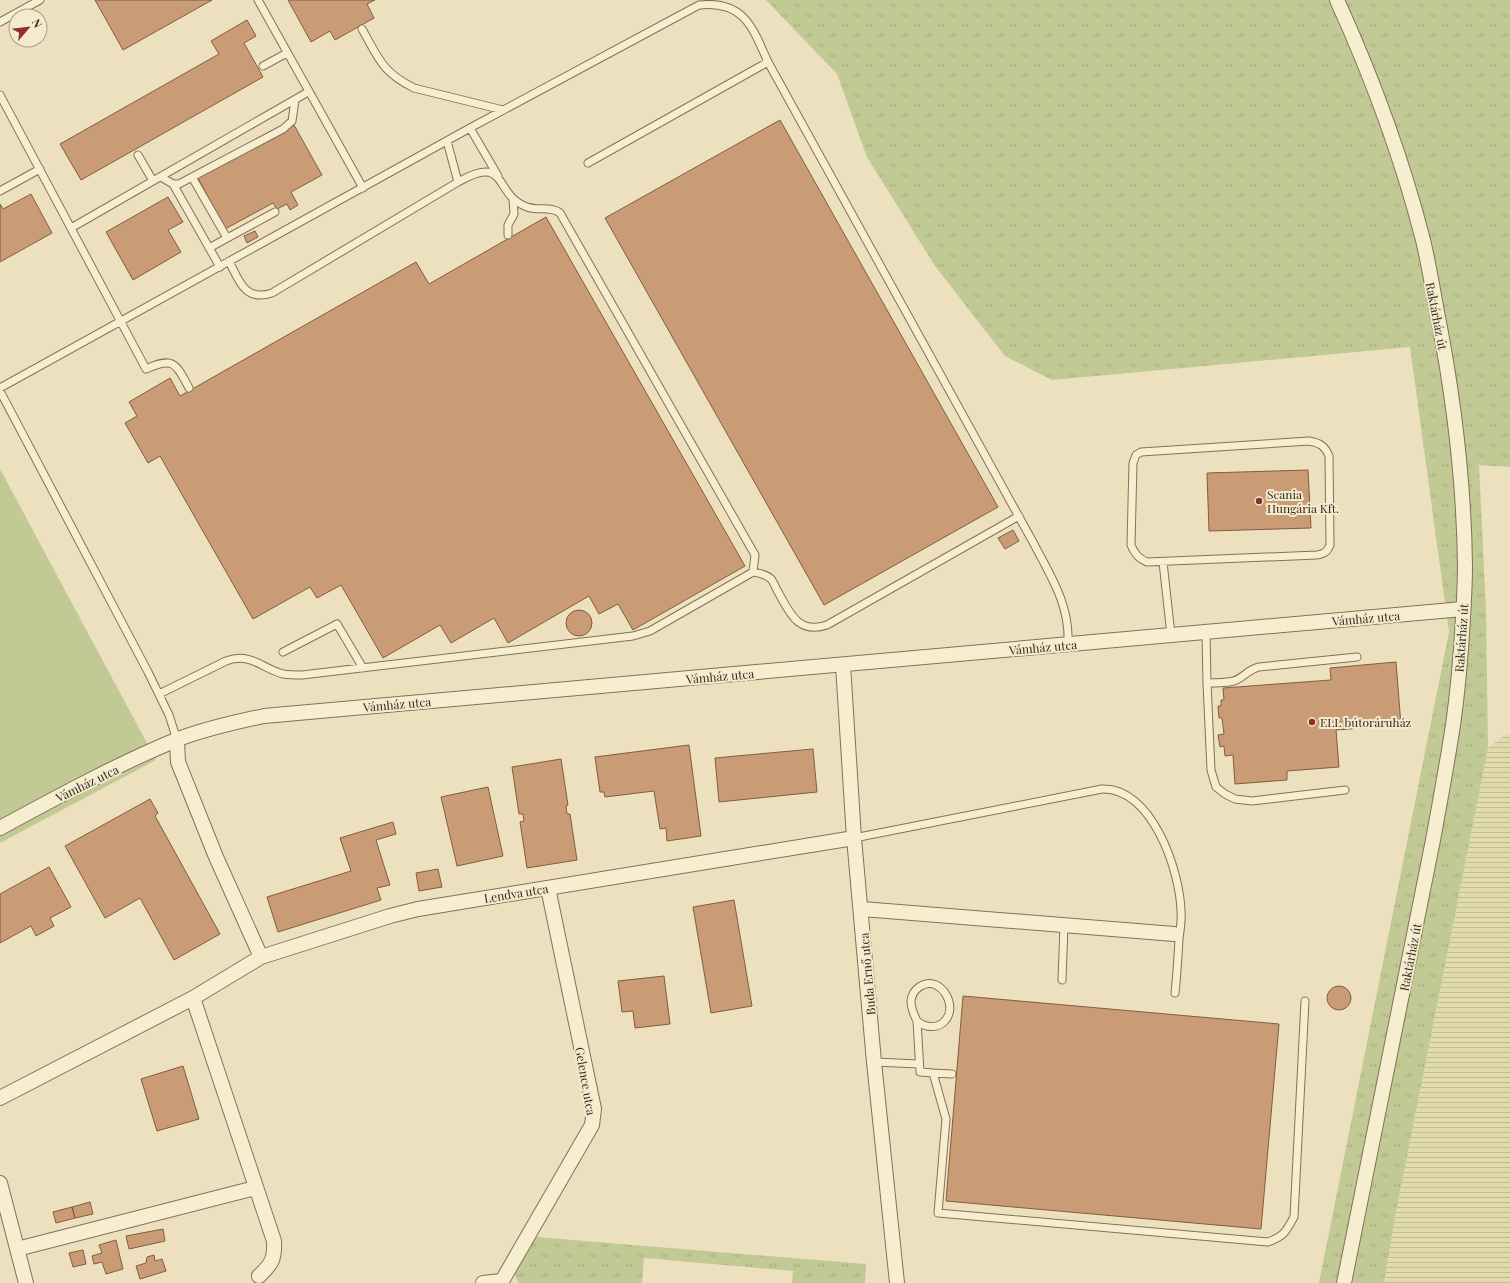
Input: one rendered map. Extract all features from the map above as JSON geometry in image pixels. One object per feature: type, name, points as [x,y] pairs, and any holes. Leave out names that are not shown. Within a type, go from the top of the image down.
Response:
[{"type":"street","name":"Raktárház út","points":[[1337,0],[1356,42],[1375,91],[1394,145],[1423,241],[1454,410],[1460,467],[1465,568],[1460,661],[1453,724],[1430,856],[1344,1283]]},
{"type":"street","name":"Vámház utca","points":[[0,828],[80,785],[177,740],[230,724],[264,716],[1463,609]]},
{"type":"street","name":"Buda Ernő utca","points":[[843,665],[854,838],[862,909],[874,1062],[898,1283]]},
{"type":"street","points":[[177,740],[178,762],[216,857],[261,956]]},
{"type":"street","name":"Lendva utca","points":[[0,1098],[193,998],[261,956],[418,909],[854,838]]},
{"type":"street","name":"Gelence utca","points":[[483,1283],[504,1282],[590,1131],[594,1117],[594,1109],[548,888]]},
{"type":"street","points":[[862,909],[1174,934]]},
{"type":"street","points":[[193,998],[255,1188],[274,1241],[272,1261],[268,1268],[256,1280]]},
{"type":"street","points":[[0,1183],[4,1216],[17,1249],[26,1283]]},
{"type":"street","points":[[17,1249],[255,1188]]},
{"type":"lane","points":[[0,22],[40,0]]},
{"type":"lane","points":[[258,0],[308,92],[363,188]]},
{"type":"lane","points":[[177,740],[169,715],[159,694],[0,390],[121,321],[503,110],[699,5],[716,0],[730,4],[740,10],[746,16],[753,28],[768,62],[1019,516],[1056,587],[1064,605],[1068,626],[1068,644]]},
{"type":"lane","points":[[362,29],[380,62],[391,74],[401,81],[414,88],[503,110]]},
{"type":"lane","points":[[263,66],[287,53]]},
{"type":"lane","points":[[588,163],[768,62]]},
{"type":"lane","points":[[71,228],[308,92]]},
{"type":"lane","points":[[0,95],[146,369],[164,362],[173,364],[179,368],[189,388]]},
{"type":"lane","points":[[161,177],[173,184],[179,184],[288,125],[292,121],[295,100]]},
{"type":"lane","points":[[470,128],[513,199],[528,208],[556,210],[560,213],[755,555],[753,572]]},
{"type":"lane","points":[[447,141],[458,182]]},
{"type":"lane","points":[[138,155],[153,182]]},
{"type":"lane","points":[[0,191],[40,169]]},
{"type":"lane","points":[[229,261],[239,281],[247,291],[261,295],[272,293],[458,182],[474,174],[486,171],[492,173],[500,179]]},
{"type":"lane","points":[[192,177],[227,238]]},
{"type":"lane","points":[[173,184],[220,267]]},
{"type":"lane","points":[[508,235],[508,225],[514,214],[513,199]]},
{"type":"lane","points":[[209,248],[275,212]]},
{"type":"lane","points":[[1309,441],[1322,445],[1326,450],[1328,456],[1330,539],[1328,550],[1323,554],[1163,562],[1147,562],[1141,560],[1133,551],[1131,545],[1133,463],[1136,456],[1141,452],[1309,441]]},
{"type":"lane","points":[[159,694],[226,661],[237,658],[252,660],[289,675],[363,668],[643,634],[753,572],[771,579],[788,609],[798,622],[809,628],[819,628],[827,626],[1019,516]]},
{"type":"lane","points":[[1163,562],[1171,635]]},
{"type":"lane","points":[[283,652],[337,624],[363,668]]},
{"type":"lane","points":[[1206,633],[1211,770],[1216,787],[1235,799],[1252,801],[1345,790]]},
{"type":"lane","points":[[1208,684],[1234,680],[1252,669],[1259,667],[1357,657]]},
{"type":"lane","points":[[854,838],[1102,789],[1109,788],[1117,790],[1139,805],[1149,817],[1163,841],[1178,885],[1181,912],[1175,993]]},
{"type":"lane","points":[[1062,980],[1064,925]]},
{"type":"lane","points":[[917,1021],[926,1027],[932,1027],[938,1025],[949,1016],[951,1009],[950,1003],[942,990],[937,986],[926,984],[920,986],[913,996],[912,1007],[917,1021],[920,1072],[952,1074]]},
{"type":"lane","points":[[933,1073],[946,1119],[938,1214],[1268,1242],[1282,1236],[1294,1217],[1305,1001]]},
{"type":"lane","points":[[874,1062],[919,1064]]},
{"type":"shaded area","points":[[1506,734],[1510,734],[1510,1283],[1384,1283],[1395,1217],[1488,748]]},
{"type":"green space","points":[[766,0],[1510,0],[1510,467],[1479,465],[1486,611],[1488,748],[1395,1217],[1384,1283],[1319,1283],[1449,632],[1410,347],[1052,380],[1005,356],[935,266],[867,157],[837,74]]},
{"type":"green space","points":[[0,469],[156,760],[0,843]]},
{"type":"green space","points":[[536,1237],[866,1264],[865,1283],[792,1283],[793,1271],[644,1258],[642,1283],[519,1283],[514,1274]]},
{"type":"building","points":[[95,0],[212,0],[123,50]]},
{"type":"building","points":[[288,0],[375,0],[367,4],[374,18],[335,40],[330,31],[311,42]]},
{"type":"building","points":[[247,20],[256,36],[244,43],[263,77],[81,180],[60,144],[219,54],[211,41]]},
{"type":"building","points":[[780,120],[998,507],[824,605],[605,218]]},
{"type":"building","points":[[294,125],[322,175],[291,192],[298,205],[290,210],[287,204],[277,209],[273,203],[225,229],[198,178]]},
{"type":"building","points":[[31,194],[52,233],[0,262],[0,204],[3,209]]},
{"type":"building","points":[[168,197],[183,222],[168,230],[181,252],[133,280],[106,232]]},
{"type":"building","points":[[546,217],[745,566],[633,630],[618,604],[599,614],[589,596],[508,643],[494,618],[451,643],[440,625],[383,658],[341,585],[317,598],[310,587],[253,619],[160,456],[148,463],[125,423],[137,416],[129,402],[170,378],[180,396],[416,262],[429,284]]},
{"type":"building","points":[[255,231],[258,237],[247,243],[244,236]]},
{"type":"building","name":"Scania Hungária Kft.","points":[[1308,470],[1311,528],[1209,531],[1207,473]]},
{"type":"building","points":[[1013,530],[1019,541],[1005,549],[998,538]]},
{"type":"building","points":[[579,610],[588,614],[592,623],[588,632],[579,636],[570,632],[566,623],[570,614]]},
{"type":"building","name":"ELL bútoráruház","points":[[1396,662],[1401,725],[1336,730],[1339,767],[1287,771],[1287,780],[1235,784],[1233,755],[1225,756],[1224,746],[1220,747],[1218,735],[1224,734],[1222,718],[1219,718],[1218,706],[1221,706],[1221,700],[1224,700],[1223,688],[1331,680],[1330,668]]},
{"type":"building","points":[[689,745],[701,836],[667,841],[666,828],[660,829],[654,791],[605,797],[604,792],[600,792],[595,757]]},
{"type":"building","points":[[813,749],[817,792],[719,802],[715,758]]},
{"type":"building","points":[[561,759],[568,805],[566,806],[567,814],[570,814],[577,860],[527,868],[520,822],[524,821],[523,814],[519,814],[512,767]]},
{"type":"building","points":[[488,787],[503,856],[457,866],[441,797]]},
{"type":"building","points":[[150,799],[158,813],[155,816],[220,934],[174,960],[140,898],[105,918],[65,846]]},
{"type":"building","points":[[393,822],[396,834],[376,840],[390,885],[377,888],[381,900],[278,932],[267,897],[351,871],[340,838]]},
{"type":"building","points":[[49,867],[71,907],[50,918],[54,926],[36,936],[31,926],[0,943],[0,894]]},
{"type":"building","points":[[438,869],[442,887],[419,891],[416,873]]},
{"type":"building","points":[[734,900],[752,1006],[711,1013],[693,907]]},
{"type":"building","points":[[664,976],[670,1024],[635,1028],[633,1011],[622,1012],[618,981]]},
{"type":"building","points":[[1339,986],[1348,989],[1351,998],[1348,1007],[1339,1010],[1330,1007],[1327,998],[1330,989]]},
{"type":"building","points":[[963,996],[1279,1024],[1261,1229],[946,1201]]},
{"type":"building","points":[[183,1066],[199,1119],[157,1131],[141,1079]]},
{"type":"building","points":[[90,1202],[93,1214],[75,1218],[72,1207]]},
{"type":"building","points":[[72,1207],[75,1218],[56,1223],[53,1212]]},
{"type":"building","points":[[163,1229],[165,1241],[129,1249],[126,1236]]},
{"type":"building","points":[[116,1240],[123,1269],[106,1274],[102,1262],[94,1264],[92,1256],[102,1253],[99,1245]]},
{"type":"building","points":[[83,1250],[86,1264],[73,1267],[69,1253]]},
{"type":"building","points":[[154,1255],[155,1261],[162,1259],[166,1271],[140,1279],[136,1266],[146,1263],[147,1257]]},
{"type":"place","name":"Scania Hungária Kft.","points":[[1259,501]]},
{"type":"place","name":"ELL bútoráruház","points":[[1312,722]]}]
